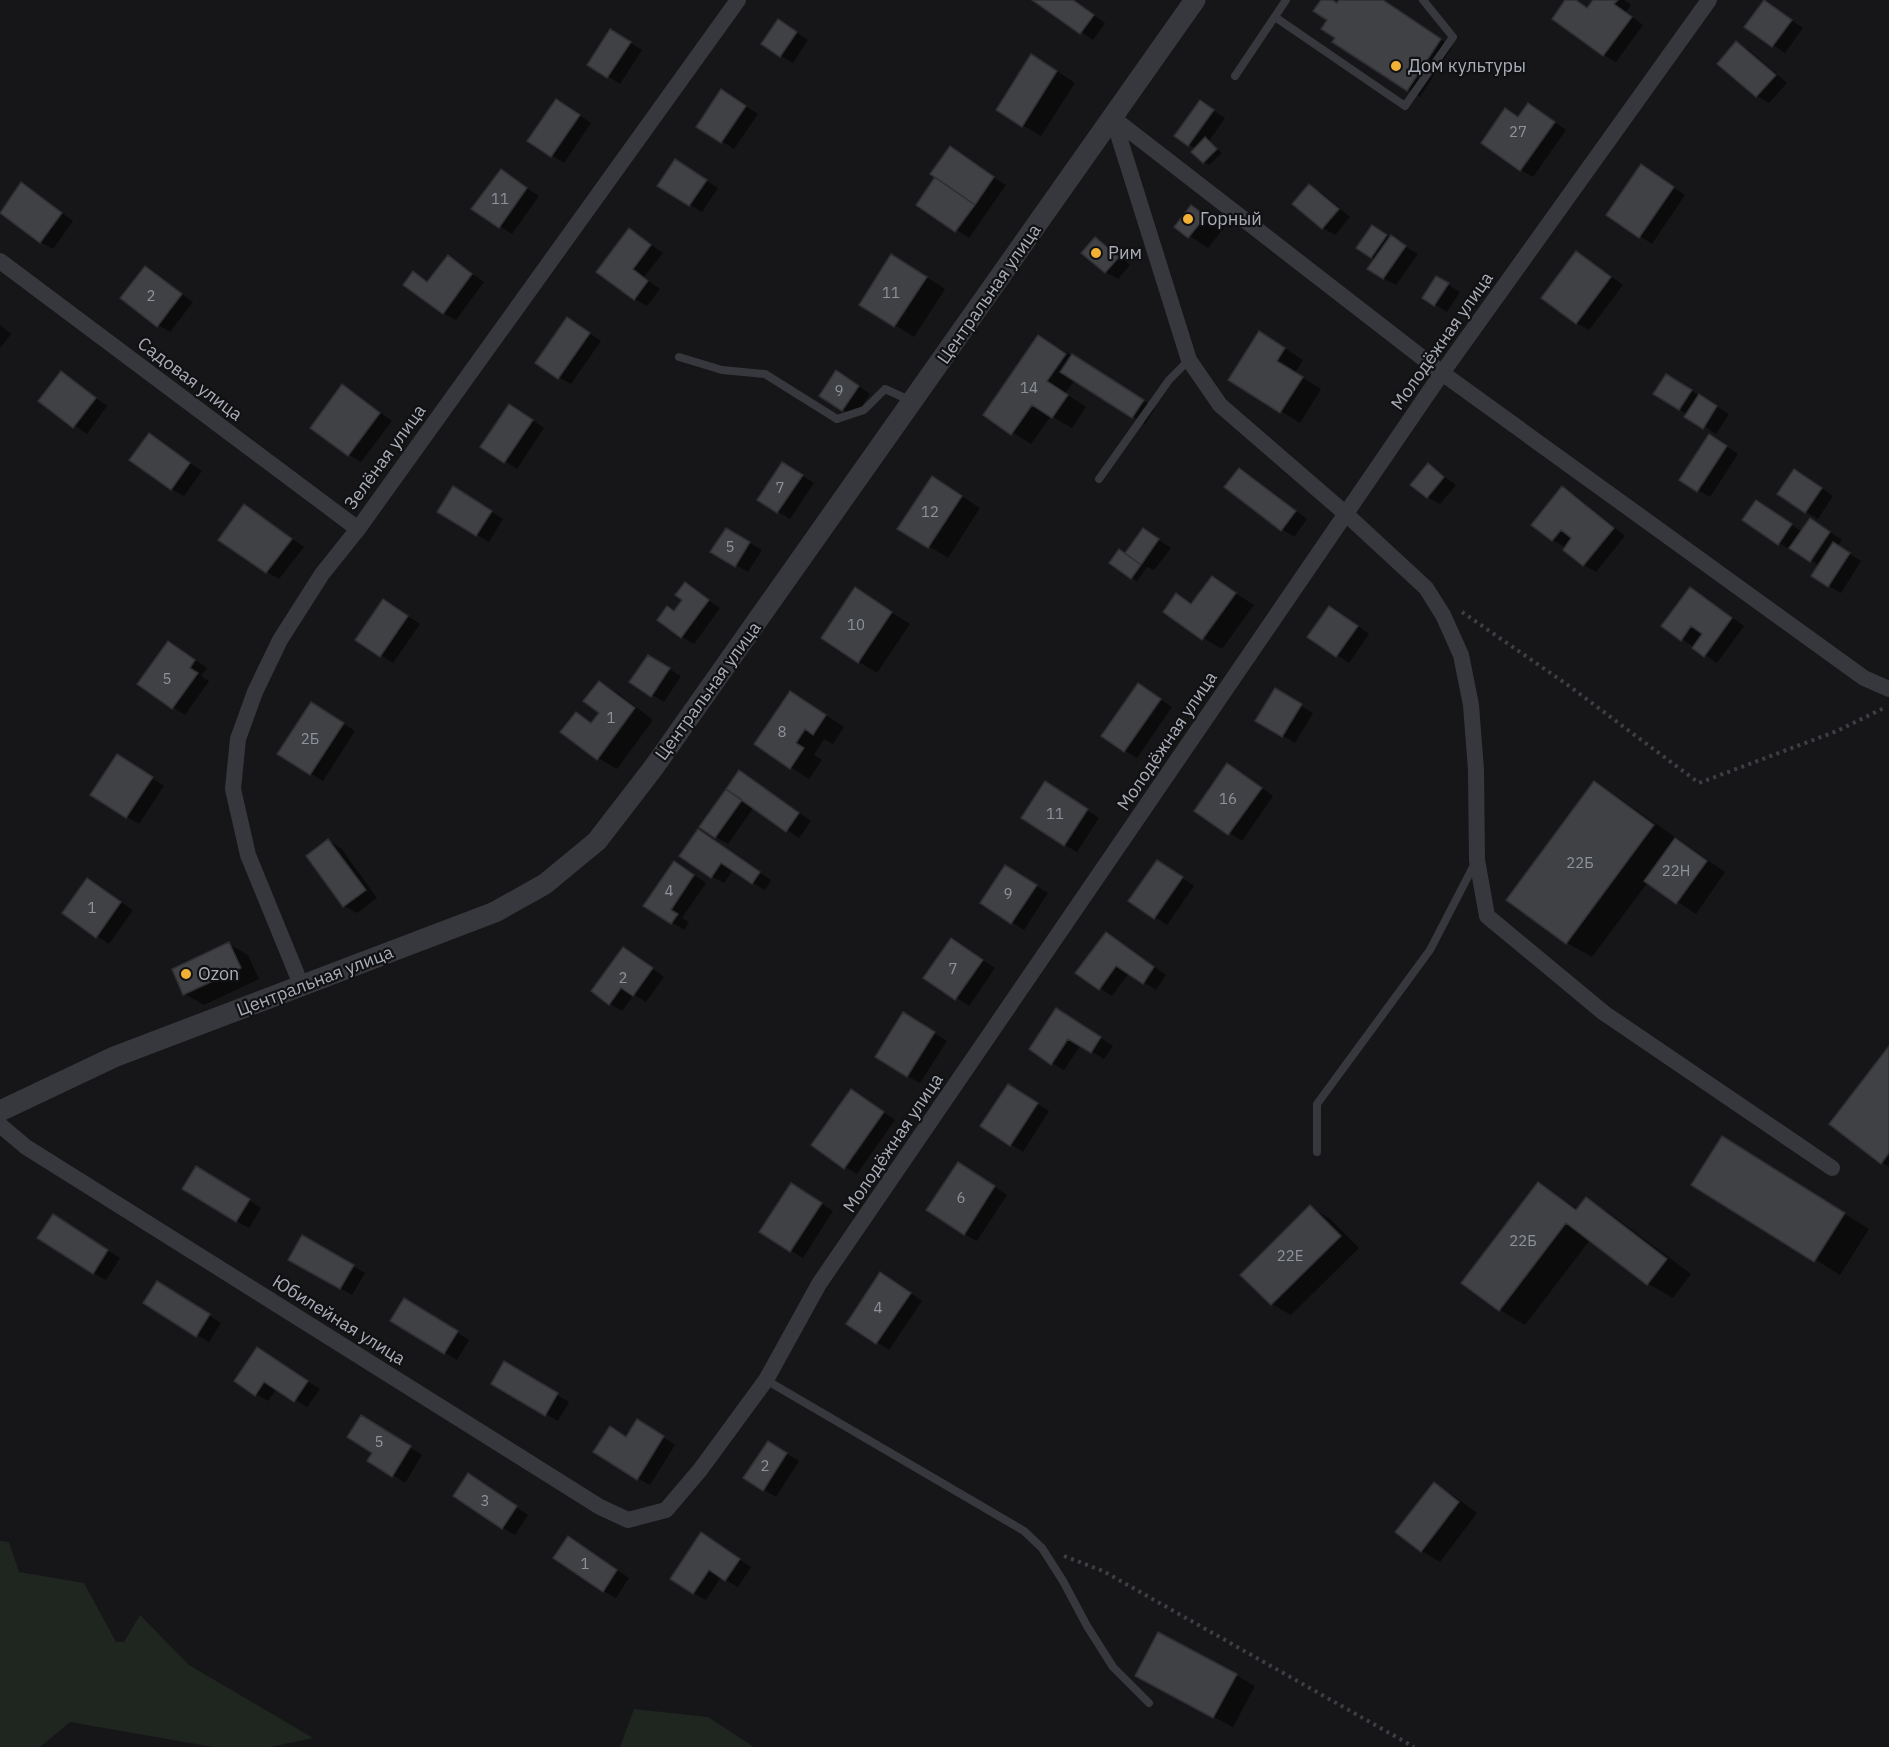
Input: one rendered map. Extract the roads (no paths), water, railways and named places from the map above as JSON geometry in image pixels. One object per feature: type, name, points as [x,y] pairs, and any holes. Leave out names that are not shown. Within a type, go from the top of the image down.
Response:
[{"type":"street","name":"Зелёная улица","points":[[302,987],[248,855],[233,789],[238,740],[255,692],[280,640],[322,574],[357,530],[738,0]]},
{"type":"street","name":"Центральная улица","points":[[0,1111],[114,1057],[495,912],[545,884],[597,841],[694,712],[1194,0]]},
{"type":"street","name":"Молодёжная улица","points":[[666,1510],[700,1470],[766,1380],[819,1284],[1442,373],[1709,0]]},
{"type":"street","points":[[1113,118],[1189,360],[1220,405],[1346,514],[1426,588],[1443,615],[1461,655],[1471,705],[1476,770],[1477,860],[1487,916],[1604,1012],[1832,1168]]},
{"type":"street","points":[[1113,118],[1442,373],[1864,678],[1889,689]]},
{"type":"street","name":"Садовая улица","points":[[0,261],[357,530]]},
{"type":"street","name":"Юбилейная улица","points":[[0,1125],[26,1147],[600,1507],[628,1520],[666,1510]]},
{"type":"lane","points":[[1235,76],[1286,0]]},
{"type":"lane","points":[[1275,17],[1405,106],[1453,37],[1423,0]]},
{"type":"lane","points":[[679,357],[722,370],[765,374],[837,418],[864,410],[885,389],[907,399]]},
{"type":"lane","points":[[1099,479],[1169,380],[1189,360]]},
{"type":"lane","points":[[1317,1152],[1317,1104],[1430,950],[1477,860]]},
{"type":"lane","points":[[766,1380],[1024,1531],[1042,1548],[1113,1667],[1149,1703]]},
{"type":"place","name":"Дом культуры","points":[[1396,66]]},
{"type":"place","name":"Горный","points":[[1188,219]]},
{"type":"place","name":"Рим","points":[[1096,253]]},
{"type":"place","name":"Ozon","points":[[186,974]]}]
